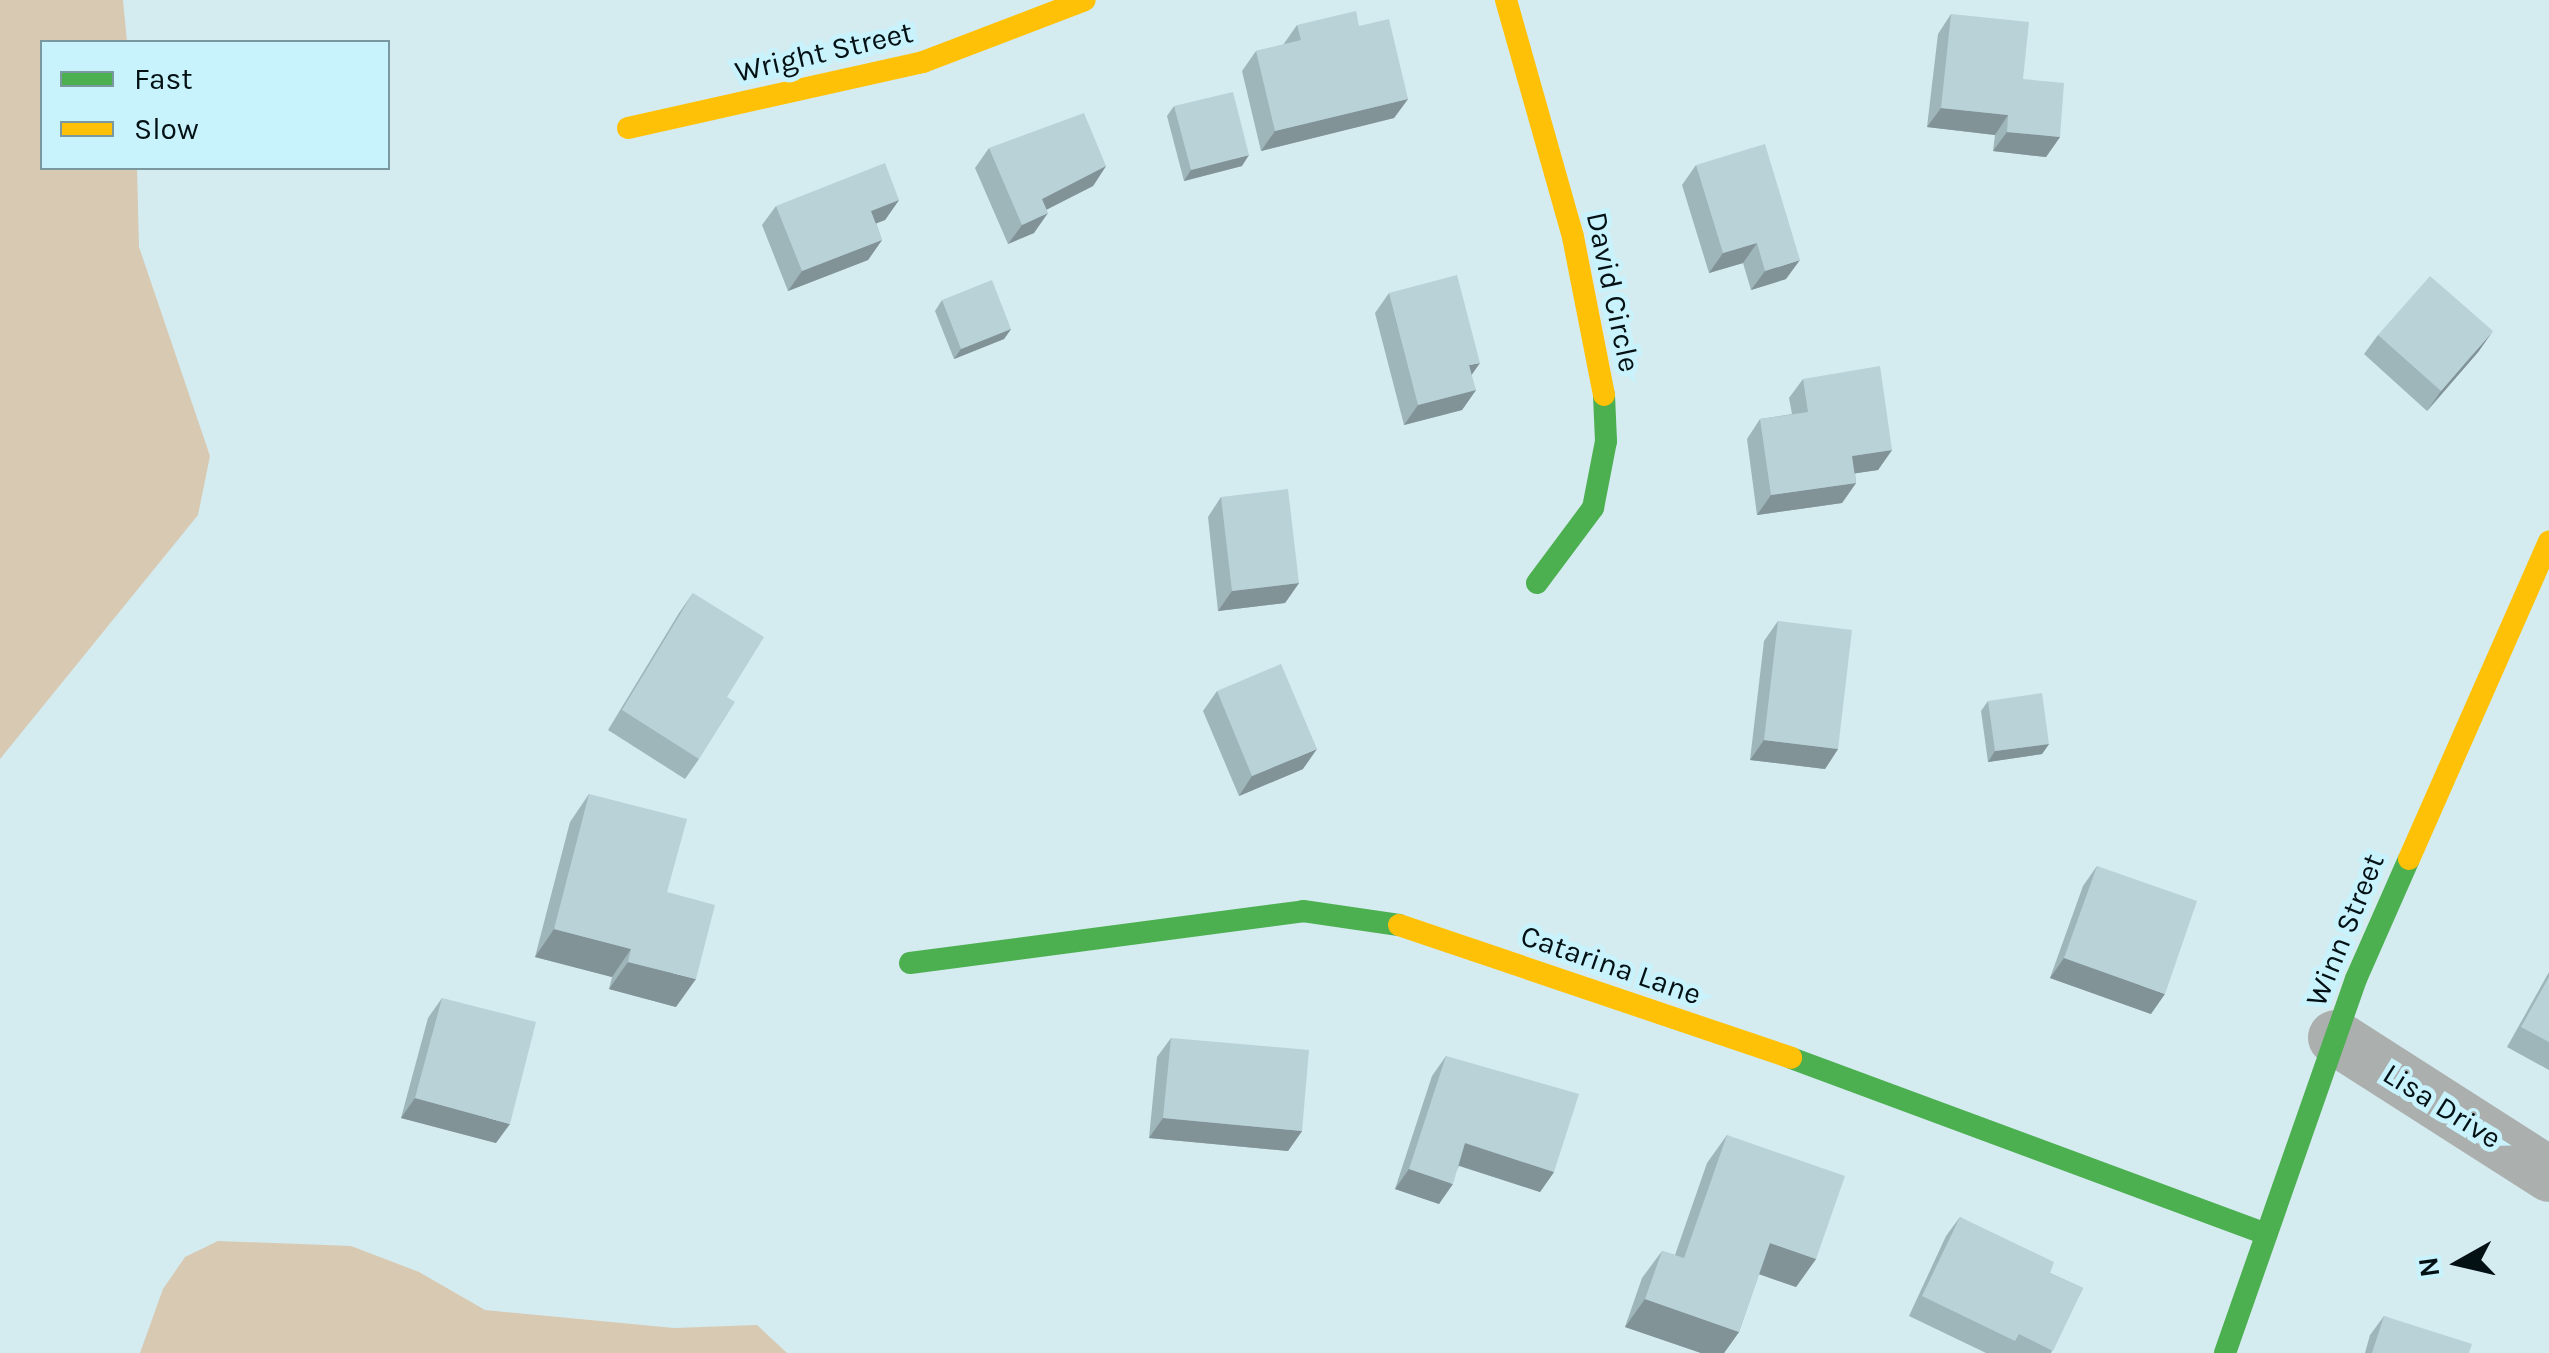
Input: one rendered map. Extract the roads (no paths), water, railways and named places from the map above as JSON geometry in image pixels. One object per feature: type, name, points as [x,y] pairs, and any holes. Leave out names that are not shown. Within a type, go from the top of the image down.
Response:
[{"type":"street","name":"Wright Street","points":[[628,128],[923,62],[1085,0]]},
{"type":"street","name":"David Circle","points":[[1506,0],[1573,237],[1604,395],[1606,441],[1593,508],[1580,535],[1537,583]]},
{"type":"street","name":"Winn Street","points":[[2225,1353],[2335,1037],[2429,806],[2549,541]]},
{"type":"street","name":"Catarina Lane","points":[[910,963],[1286,913],[1378,918],[1949,1111],[2266,1234]]},
{"type":"street","name":"Lisa Drive","points":[[2335,1037],[2549,1174]]}]
